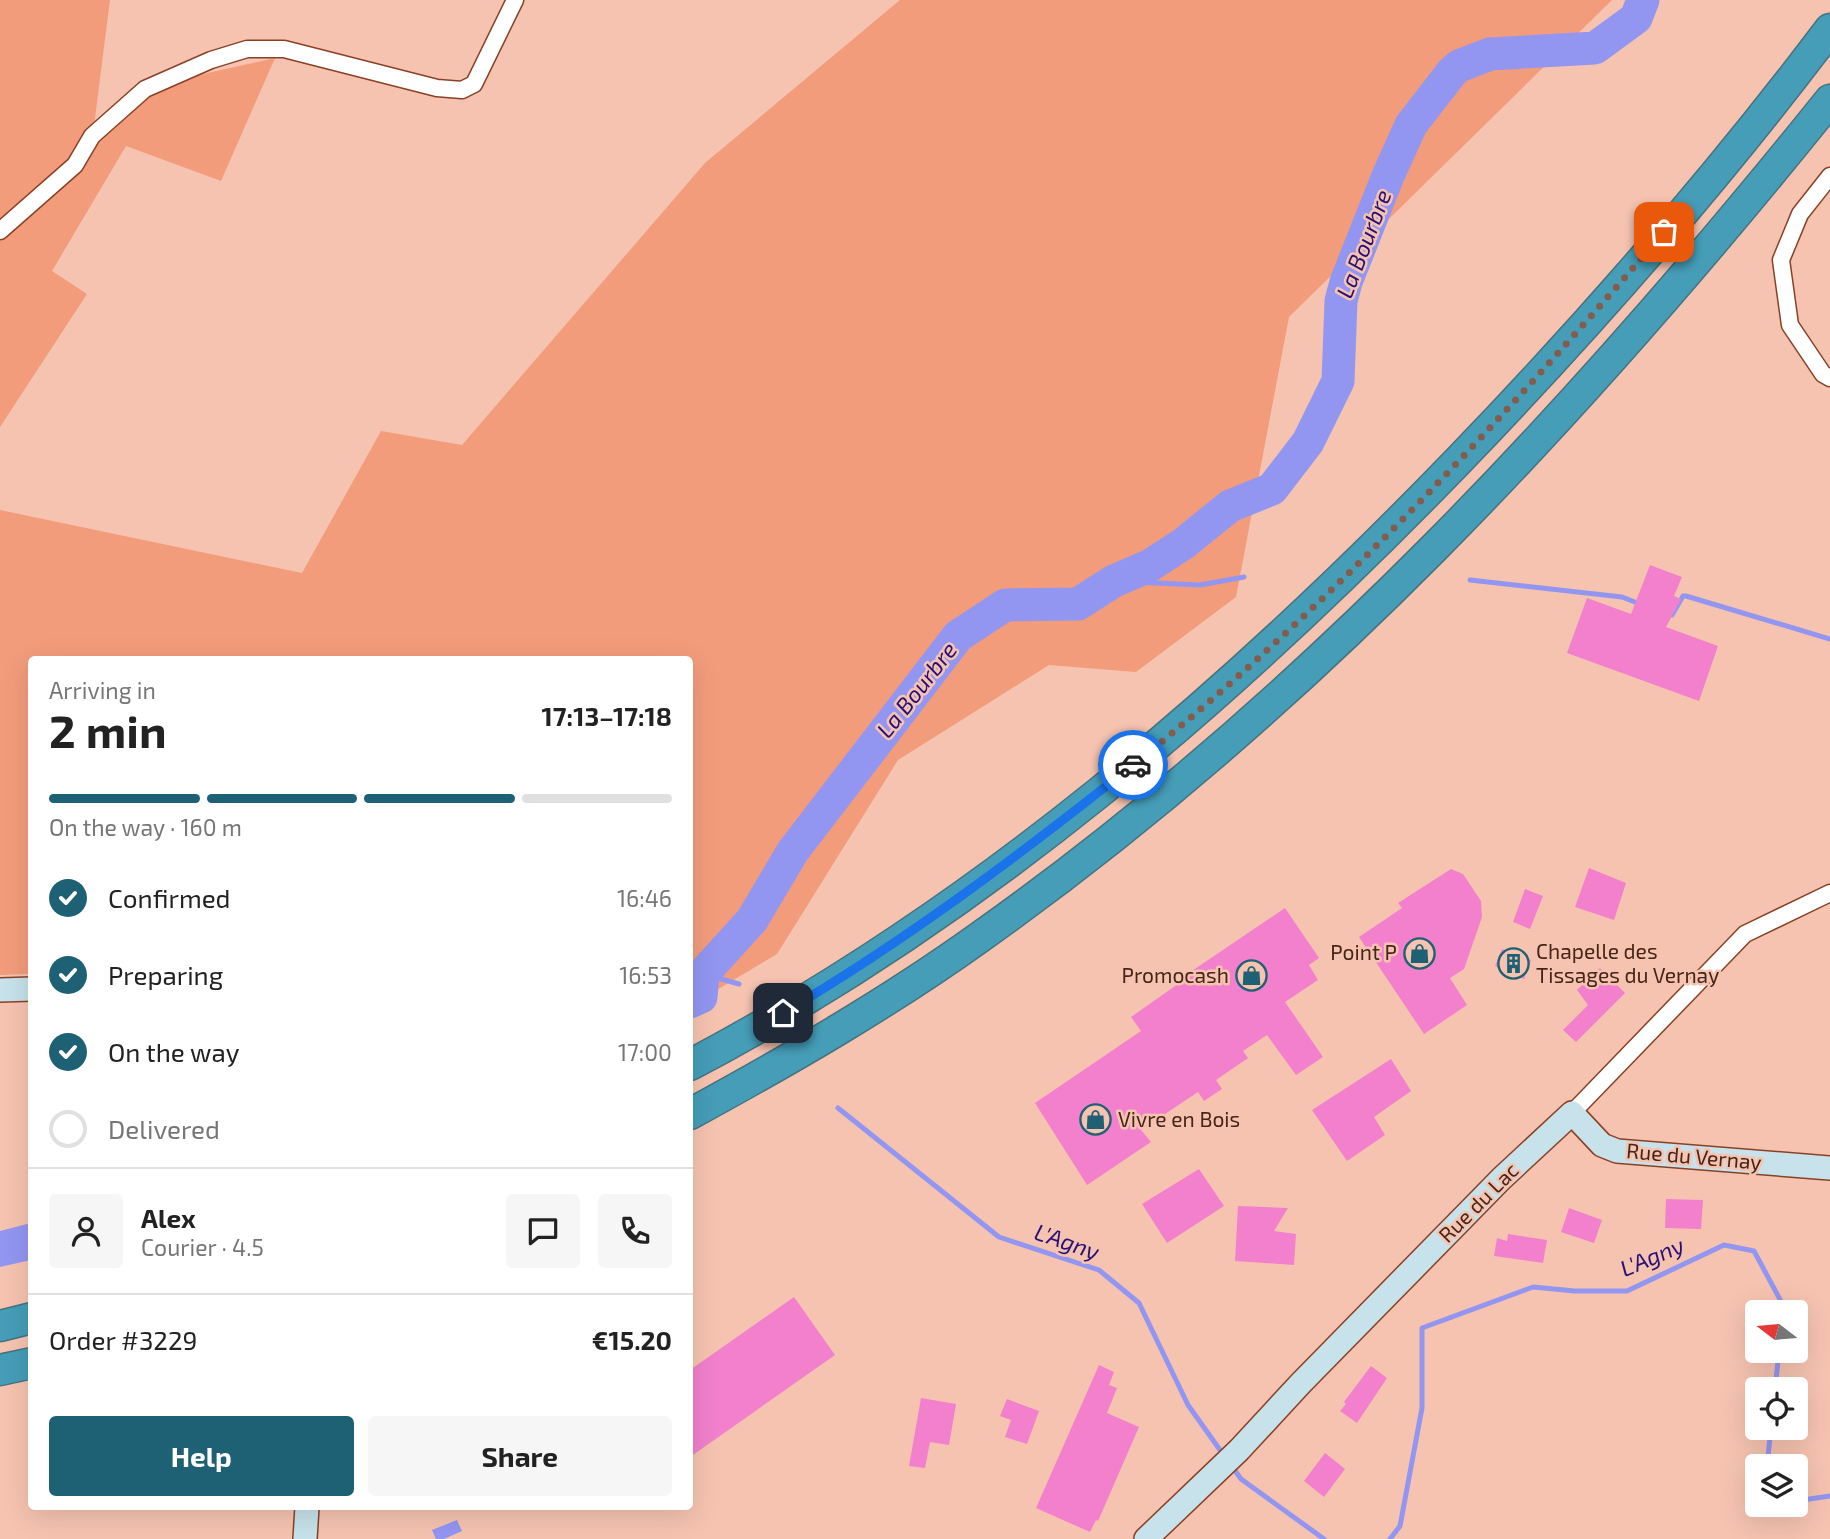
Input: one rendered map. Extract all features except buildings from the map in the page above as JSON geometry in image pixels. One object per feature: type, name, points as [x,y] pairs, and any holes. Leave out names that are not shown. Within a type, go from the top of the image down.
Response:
[{"type":"highway","points":[[693,1063],[803,1001],[949,906],[1143,757],[1269,648],[1378,544],[1558,355],[1714,175],[1830,29]]},
{"type":"highway","points":[[693,1112],[834,1032],[977,940],[1183,781],[1298,680],[1415,566],[1586,389],[1758,190],[1830,100]]},
{"type":"highway","points":[[0,1326],[28,1319]]},
{"type":"highway","points":[[0,1370],[28,1364]]},
{"type":"street","points":[[0,231],[75,165],[92,136],[145,89],[211,60],[247,49],[285,49],[437,88],[462,90],[474,84],[515,0]]},
{"type":"street","points":[[1830,176],[1800,214],[1781,260],[1790,325],[1824,374],[1830,378]]},
{"type":"street","name":"Rue du Lac","points":[[1146,1539],[1239,1450],[1501,1179],[1572,1113],[1745,934],[1830,893]]},
{"type":"street","points":[[0,990],[28,989]]},
{"type":"street","name":"Rue du Vernay","points":[[1572,1113],[1602,1145],[1617,1151],[1830,1168]]},
{"type":"street","points":[[305,1539],[307,1510]]},
{"type":"shaded area","points":[[0,0],[110,0],[94,126],[185,78],[275,58],[221,181],[126,146],[52,271],[87,294],[0,427]]},
{"type":"shaded area","points":[[900,0],[1612,0],[1289,317],[1236,597],[1136,672],[1049,665],[898,760],[777,954],[693,1004],[693,656],[28,656],[28,974],[0,975],[0,510],[302,573],[381,431],[462,445],[705,163]]},
{"type":"water","points":[[28,1224],[28,1261],[0,1267],[0,1231]]},
{"type":"water","points":[[457,1520],[462,1531],[444,1539],[436,1539],[432,1530]]},
{"type":"waterway","name":"La Bourbre","points":[[693,1001],[701,997],[703,974],[752,920],[793,851],[958,636],[1005,605],[1078,604],[1114,581],[1149,566],[1183,544],[1230,506],[1272,489],[1308,442],[1338,381],[1341,301],[1346,282],[1411,125],[1452,72],[1459,66],[1490,54],[1595,48],[1636,18],[1643,0]]},
{"type":"waterway","points":[[1114,581],[1200,585],[1244,577]]},
{"type":"waterway","points":[[1470,580],[1622,597],[1640,604]]},
{"type":"waterway","points":[[1666,613],[1672,615],[1683,596],[1686,596],[1830,639]]},
{"type":"waterway","name":"L'Agny","points":[[703,974],[739,984]]},
{"type":"waterway","name":"L'Agny","points":[[838,1108],[999,1237],[1099,1270],[1139,1303],[1188,1405],[1225,1457]]},
{"type":"waterway","name":"L'Agny","points":[[1390,1539],[1400,1526],[1422,1408],[1422,1328],[1533,1287],[1575,1291],[1627,1291],[1724,1245],[1754,1251],[1780,1300]]},
{"type":"waterway","name":"L'Agny","points":[[1776,1377],[1778,1363]]},
{"type":"waterway","name":"L'Agny","points":[[1768,1454],[1770,1440]]},
{"type":"waterway","name":"L'Agny","points":[[1231,1465],[1241,1479],[1324,1539]]},
{"type":"waterway","name":"L'Agny","points":[[1808,1499],[1830,1496]]},
{"type":"way so far","points":[[1133,765],[1269,648],[1378,544],[1558,355],[1664,232]]},
{"type":"place","name":"Point P","points":[[1420,953]]},
{"type":"place","name":"Chapelle des Tissages du Vernay","points":[[1513,964]]},
{"type":"place","name":"Promocash","points":[[1252,976]]},
{"type":"place","name":"Vivre en Bois","points":[[1095,1120]]},
{"type":"route","points":[[783,1013],[949,906],[1133,765]]}]
